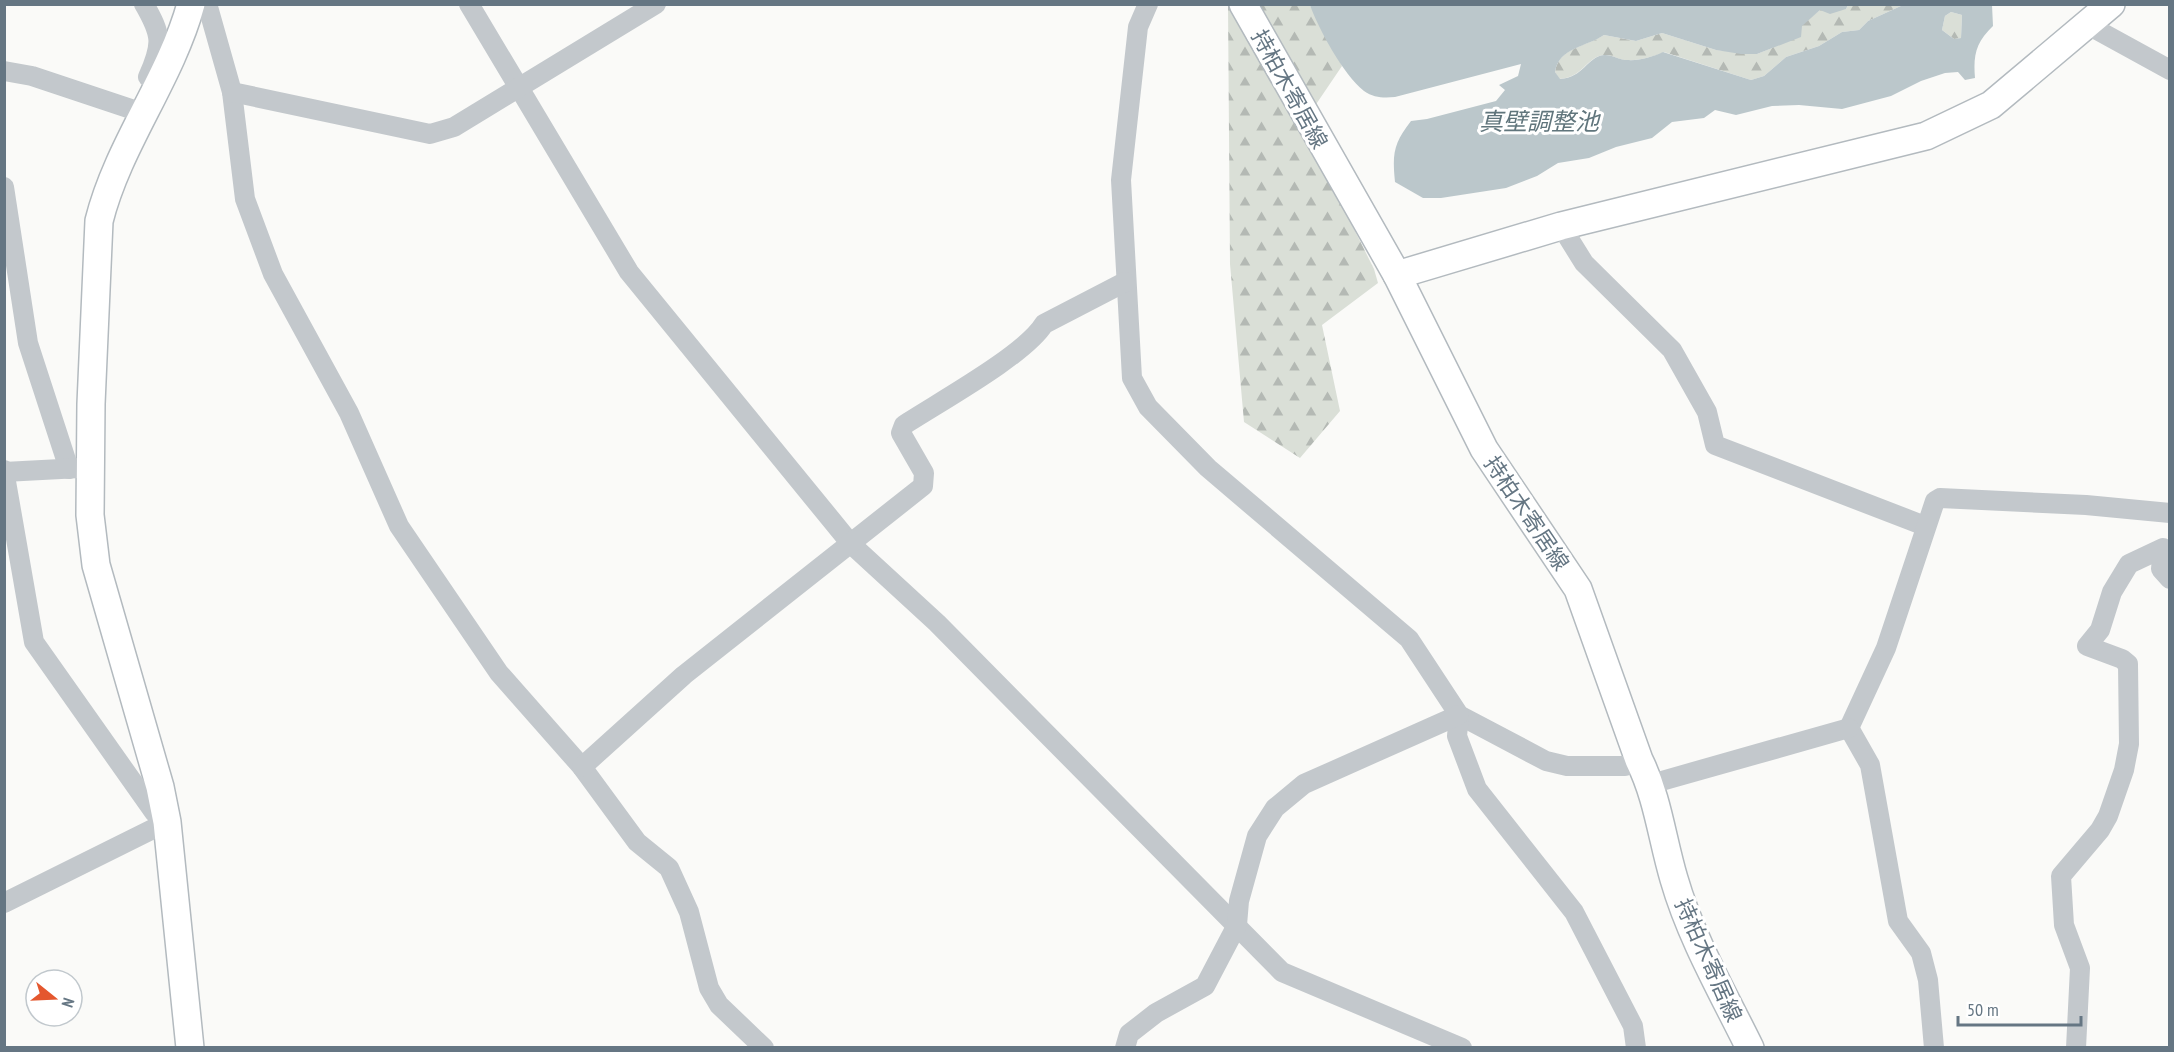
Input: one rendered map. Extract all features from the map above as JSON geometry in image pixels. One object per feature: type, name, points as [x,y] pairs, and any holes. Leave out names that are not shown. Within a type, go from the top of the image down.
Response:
[{"type":"street","points":[[79,468],[99,221],[159,54],[160,42],[156,24],[144,4]]},
{"type":"street","points":[[137,112],[179,36],[191,4]]},
{"type":"street","points":[[205,4],[208,7],[232,92],[245,199],[273,274],[349,413],[399,526],[499,673],[582,767],[637,842],[669,868],[689,912],[709,988],[719,1005],[764,1047]]},
{"type":"street","points":[[469,4],[629,272],[851,544],[937,623],[1282,972],[1462,1047]]},
{"type":"street","points":[[232,92],[430,134],[454,127],[656,4]]},
{"type":"street","points":[[1148,4],[1138,27],[1121,180],[1132,378],[1148,407],[1208,468],[1409,639],[1459,715],[1489,728],[1521,750],[1546,761],[1567,766],[1625,766],[1639,760]]},
{"type":"street","name":"持柏木寄居線","points":[[1243,4],[1397,275],[1484,449],[1578,589],[1639,760],[1651,784],[1673,879],[1688,922],[1750,1047]]},
{"type":"street","points":[[1397,275],[1561,226],[1926,136],[1991,105],[2111,4]]},
{"type":"street","points":[[2088,25],[2169,70]]},
{"type":"street","points":[[4,71],[32,76],[137,112]]},
{"type":"street","points":[[4,187],[28,343],[79,468],[90,516],[96,565],[160,787],[167,822],[190,1047]]},
{"type":"street","points":[[1561,226],[1584,263],[1672,350],[1707,412],[1715,445],[1925,526]]},
{"type":"street","points":[[582,767],[684,675],[923,486],[924,472],[902,433],[904,425],[1005,359],[1037,335],[1044,324],[1125,282]]},
{"type":"street","points":[[79,468],[5,471],[34,642],[154,812],[167,822]]},
{"type":"street","points":[[1651,784],[1849,728],[1886,648],[1925,526],[1935,501],[1940,498],[2086,505],[2169,513]]},
{"type":"street","points":[[2166,545],[2161,569],[2169,579]]},
{"type":"street","points":[[2076,1047],[2080,968],[2064,925],[2061,876],[2100,830],[2108,816],[2124,770],[2129,744],[2127,664],[2122,659],[2087,646],[2100,630],[2112,592],[2129,564],[2166,545]]},
{"type":"street","points":[[1125,1047],[1129,1034],[1156,1013],[1204,986],[1237,925],[1239,901],[1257,837],[1275,808],[1304,784],[1459,715]]},
{"type":"street","points":[[1459,715],[1457,736],[1478,789],[1574,912],[1633,1026],[1636,1047]]},
{"type":"street","points":[[1849,728],[1870,765],[1898,921],[1921,953],[1928,980],[1934,1047]]},
{"type":"street","points":[[4,903],[167,822]]},
{"type":"green space","points":[[1228,5],[1310,5],[1342,66],[1302,125],[1374,269],[1378,283],[1322,325],[1340,411],[1300,458],[1244,422],[1230,264]]},
{"type":"green space","points":[[1848,5],[1903,5],[1868,21],[1859,30],[1842,32],[1819,46],[1786,57],[1764,76],[1751,80],[1664,52],[1631,60],[1604,55],[1593,59],[1567,78],[1559,79],[1555,72],[1562,57],[1568,52],[1604,35],[1636,41],[1662,33],[1716,50],[1757,54],[1772,48],[1820,10],[1846,9]]},
{"type":"green space","points":[[1951,12],[1962,15],[1961,38],[1954,39],[1942,30],[1945,16]]},
{"type":"water","name":"真壁調整池","points":[[1310,5],[1848,5],[1846,9],[1830,14],[1820,10],[1802,26],[1801,37],[1757,54],[1716,50],[1662,33],[1636,41],[1604,35],[1562,57],[1555,72],[1560,79],[1574,75],[1593,59],[1604,55],[1632,60],[1663,52],[1751,80],[1764,76],[1786,57],[1819,46],[1842,32],[1859,30],[1868,21],[1903,5],[1992,5],[1993,26],[1979,43],[1975,62],[1975,78],[1965,80],[1958,72],[1945,73],[1921,81],[1891,96],[1842,109],[1799,105],[1772,106],[1736,115],[1715,110],[1704,118],[1672,122],[1652,138],[1616,147],[1589,158],[1558,163],[1537,176],[1506,188],[1441,198],[1423,198],[1395,182],[1396,149],[1405,129],[1411,121],[1496,101],[1505,90],[1499,85],[1518,76],[1521,64],[1395,97],[1375,96],[1364,91],[1348,74],[1332,51]],"holes":[[[1951,12],[1962,15],[1961,38],[1954,39],[1942,30],[1945,16]]]}]
